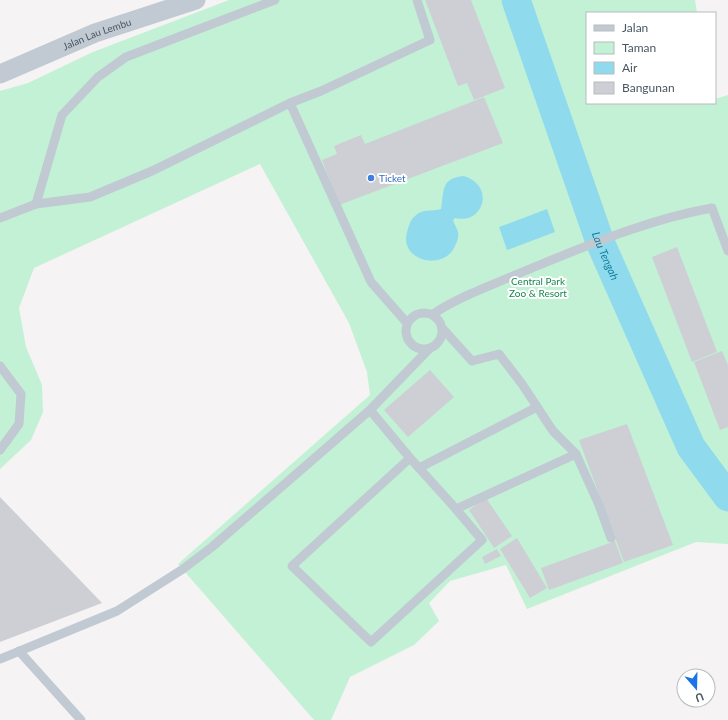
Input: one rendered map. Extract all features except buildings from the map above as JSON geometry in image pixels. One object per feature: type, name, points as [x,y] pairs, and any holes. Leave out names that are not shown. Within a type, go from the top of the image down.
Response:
[{"type":"street","name":"Jalan Lau Lembu","points":[[0,74],[95,33],[196,0]]},
{"type":"lane","points":[[36,204],[62,115],[98,77],[126,57],[275,0]]},
{"type":"lane","points":[[0,218],[36,204],[90,197],[152,170],[290,103],[321,91],[430,40],[417,0]]},
{"type":"lane","points":[[290,103],[371,282],[407,323]]},
{"type":"lane","points":[[433,314],[453,301],[565,255],[679,214],[712,208],[728,251]]},
{"type":"lane","points":[[430,348],[416,348],[410,343],[407,337],[407,323],[410,318],[421,312],[433,314],[441,323],[443,329],[472,361],[498,354],[522,384],[553,431],[576,454],[599,505],[611,538]]},
{"type":"lane","points":[[0,659],[117,611],[183,569],[212,547],[370,410],[430,348],[440,341],[443,329]]},
{"type":"lane","points":[[0,366],[21,394],[19,424],[0,450]]},
{"type":"lane","points":[[419,468],[537,407]]},
{"type":"lane","points":[[370,410],[482,540],[371,642],[292,566],[410,458]]},
{"type":"lane","points":[[456,509],[576,454]]},
{"type":"lane","points":[[19,651],[81,720]]},
{"type":"green space","name":"Central Park Zoo & Resort","points":[[229,0],[695,0],[697,12],[586,12],[586,104],[716,104],[716,99],[728,95],[728,544],[696,542],[527,609],[506,565],[450,581],[429,603],[439,621],[414,645],[350,677],[331,720],[314,720],[178,564],[370,395],[367,372],[349,323],[260,164],[34,268],[19,308],[26,347],[42,385],[43,412],[31,440],[0,469],[0,91],[28,83],[93,52]]},
{"type":"water","points":[[464,176],[474,181],[480,188],[483,196],[479,210],[473,216],[465,219],[455,218],[453,220],[458,230],[458,239],[449,254],[442,259],[433,261],[424,260],[416,256],[410,250],[406,242],[407,232],[412,219],[421,212],[441,209],[447,182],[451,179]]},
{"type":"water","points":[[547,209],[555,232],[507,250],[499,227]]},
{"type":"waterway","name":"Lau Tengah","points":[[516,0],[600,242],[691,447],[728,497]]},
{"type":"place","name":"Ticket","points":[[371,178]]}]
